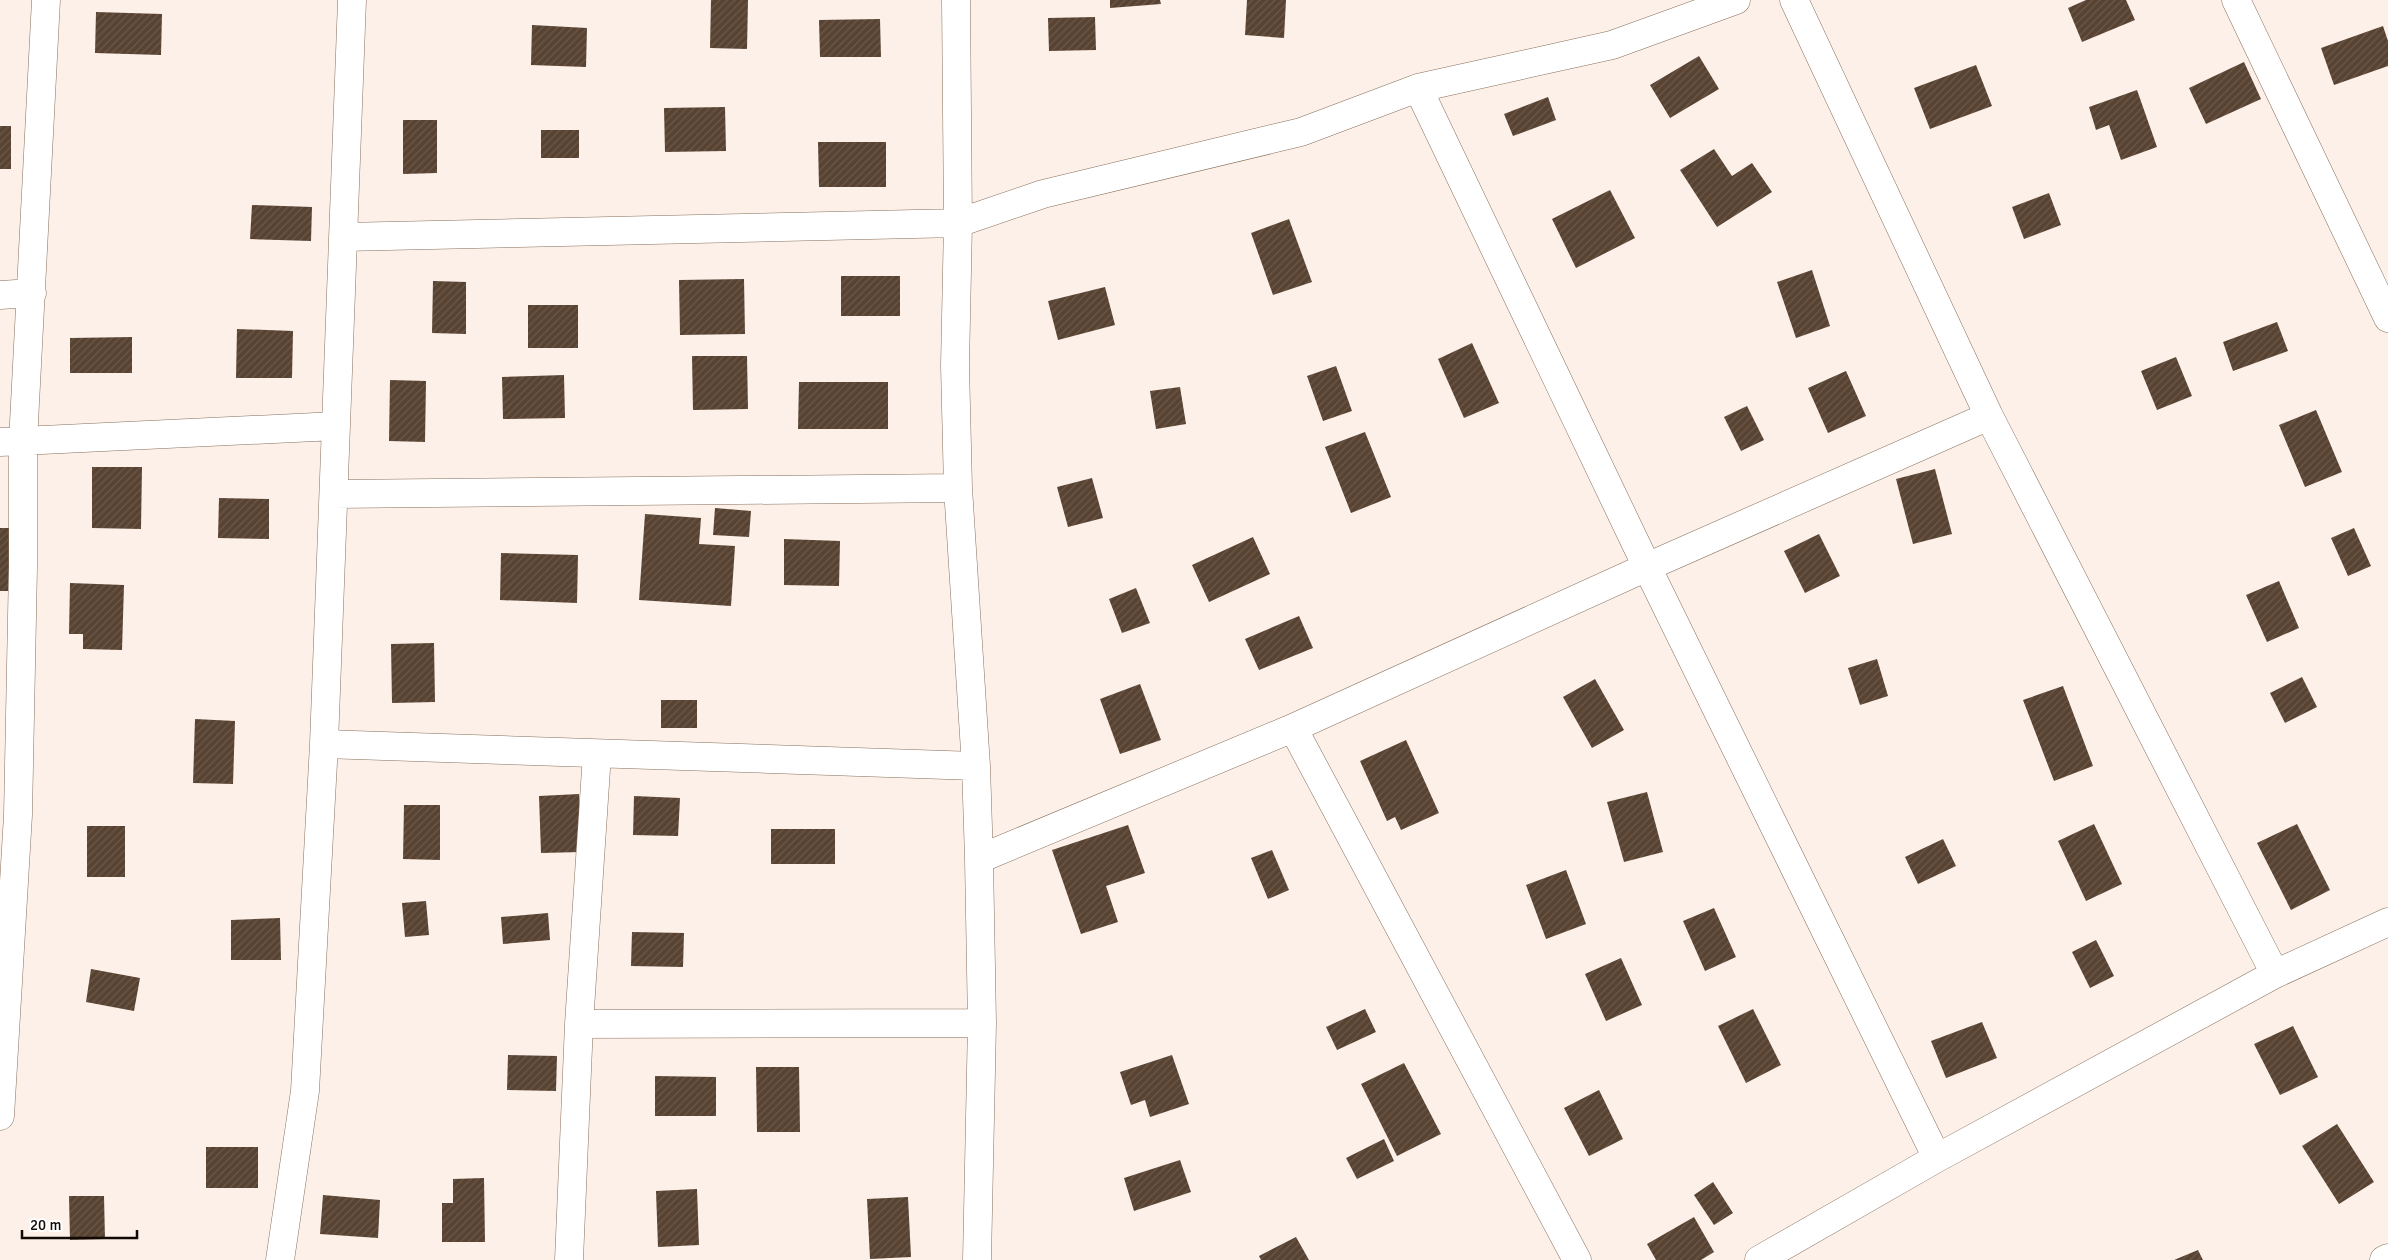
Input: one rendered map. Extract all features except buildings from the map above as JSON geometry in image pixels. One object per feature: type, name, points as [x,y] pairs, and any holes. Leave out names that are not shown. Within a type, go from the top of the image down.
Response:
[{"type":"street","points":[[0,1116],[18,815],[23,577],[12,442],[32,293],[46,0]]},
{"type":"street","points":[[280,1260],[305,1092],[324,744],[352,0]]},
{"type":"street","points":[[956,0],[958,223],[955,366],[958,488],[976,766],[982,1023],[977,1260]]},
{"type":"street","points":[[344,237],[958,223],[1042,194],[1301,132],[1418,88],[1612,45],[1736,0]]},
{"type":"street","points":[[1794,0],[1989,416],[2275,974]]},
{"type":"street","points":[[2236,0],[2388,318]]},
{"type":"street","points":[[1418,88],[1647,567],[1937,1158]]},
{"type":"street","points":[[0,295],[32,293]]},
{"type":"street","points":[[979,859],[1293,728],[1647,567],[1989,416]]},
{"type":"street","points":[[12,442],[336,426]]},
{"type":"street","points":[[334,494],[958,488]]},
{"type":"street","points":[[1293,728],[1577,1260]]},
{"type":"street","points":[[324,744],[976,766]]},
{"type":"street","points":[[569,1260],[580,1024],[597,754]]},
{"type":"street","points":[[1759,1260],[1937,1158],[2275,974],[2388,922]]},
{"type":"street","points":[[580,1024],[982,1023]]},
{"type":"street","points":[[2384,1260],[2388,1258]]}]
